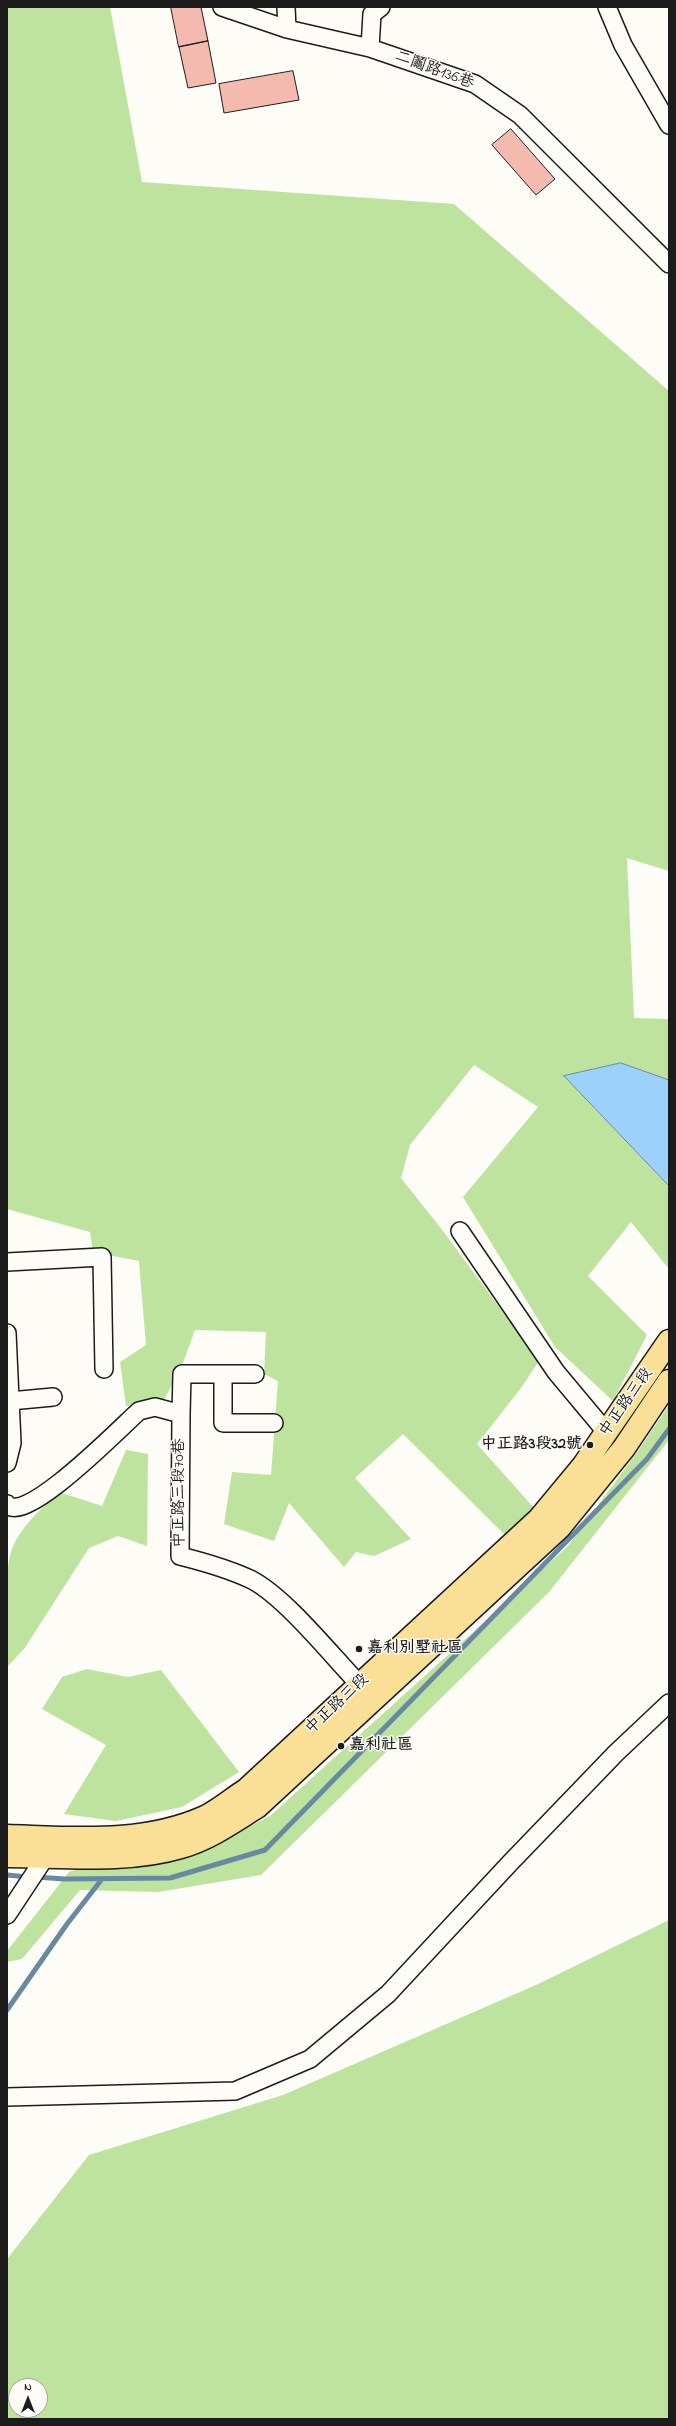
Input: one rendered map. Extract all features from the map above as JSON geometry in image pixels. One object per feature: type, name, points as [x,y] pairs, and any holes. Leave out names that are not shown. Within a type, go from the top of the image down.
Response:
[{"type":"main road","name":"中正路三段","points":[[7,1856],[49,1847],[140,1836],[176,1828],[207,1816],[246,1790],[539,1519],[583,1466],[669,1341]]},
{"type":"main road","name":"中正路三段","points":[[7,1836],[49,1847],[140,1856],[182,1847],[220,1830],[257,1807],[559,1528],[624,1448],[669,1381]]},
{"type":"street","points":[[286,7],[287,29]]},
{"type":"street","points":[[370,48],[372,14],[381,7]]},
{"type":"street","points":[[608,7],[623,45],[669,124]]},
{"type":"street","name":"二鬮路136巷","points":[[228,8],[287,29],[370,48],[475,84],[520,115],[669,264]]},
{"type":"street","points":[[460,1231],[556,1372],[607,1433]]},
{"type":"street","points":[[7,1262],[102,1257],[104,1369]]},
{"type":"street","points":[[7,1333],[9,1405],[12,1443],[7,1464]]},
{"type":"street","points":[[181,1414],[182,1374],[255,1374]]},
{"type":"street","points":[[223,1374],[223,1424],[274,1423]]},
{"type":"street","points":[[9,1405],[53,1397]]},
{"type":"street","name":"中正路三段70巷","points":[[7,1504],[16,1508],[28,1505],[53,1489],[138,1411],[155,1407],[181,1414],[180,1556],[215,1565],[253,1581],[303,1624],[360,1685]]},
{"type":"street","points":[[7,2097],[235,2091],[310,2059],[388,1994],[510,1863],[616,1753],[669,1703]]},
{"type":"street","points":[[7,1915],[49,1847]]},
{"type":"green space","points":[[7,7],[110,7],[142,182],[454,204],[669,391],[669,871],[627,858],[634,1018],[669,1019],[669,1080],[621,1063],[564,1076],[669,1186],[669,1269],[631,1222],[588,1276],[647,1335],[613,1401],[555,1347],[463,1197],[538,1107],[474,1065],[410,1145],[401,1178],[443,1231],[539,1361],[521,1388],[477,1444],[534,1508],[505,1535],[403,1434],[355,1478],[411,1539],[374,1556],[356,1552],[344,1567],[289,1503],[274,1541],[224,1524],[232,1472],[271,1475],[278,1381],[264,1374],[266,1332],[195,1330],[183,1363],[163,1402],[126,1406],[120,1362],[146,1345],[139,1261],[93,1252],[90,1232],[7,1209]]},
{"type":"green space","points":[[669,1405],[669,1440],[549,1592],[261,1875],[158,1892],[80,1890],[22,1959],[7,1962],[7,1951],[69,1872],[86,1865],[201,1851],[270,1816],[567,1547],[638,1451]]},
{"type":"green space","points":[[126,1450],[148,1454],[147,1546],[118,1536],[89,1548],[24,1649],[7,1667],[6,1584],[11,1552],[16,1540],[30,1520],[59,1492],[102,1506]]},
{"type":"green space","points":[[87,1669],[128,1677],[161,1670],[239,1772],[182,1807],[116,1821],[64,1814],[106,1745],[42,1709],[62,1677]]},
{"type":"green space","points":[[669,1920],[669,2419],[7,2419],[7,2259],[89,2155],[283,2095],[536,1985]]},
{"type":"water","points":[[621,1063],[669,1080],[669,1186],[564,1076]]},
{"type":"building","points":[[171,7],[201,7],[208,41],[179,47]]},
{"type":"building","points":[[208,41],[216,83],[188,88],[179,47]]},
{"type":"building","points":[[293,71],[299,100],[224,113],[219,84]]},
{"type":"building","points":[[511,129],[555,179],[536,195],[492,145]]},
{"type":"waterway","points":[[36,1877],[64,1879],[170,1878],[265,1850],[647,1459],[669,1429]]},
{"type":"waterway","points":[[7,1875],[28,1877]]},
{"type":"waterway","points":[[7,2010],[67,1924],[102,1879]]},
{"type":"place","name":"中正路3段32號","points":[[590,1445]]},
{"type":"place","name":"嘉利別墅社區","points":[[359,1649]]},
{"type":"place","name":"嘉利社區","points":[[341,1746]]}]
